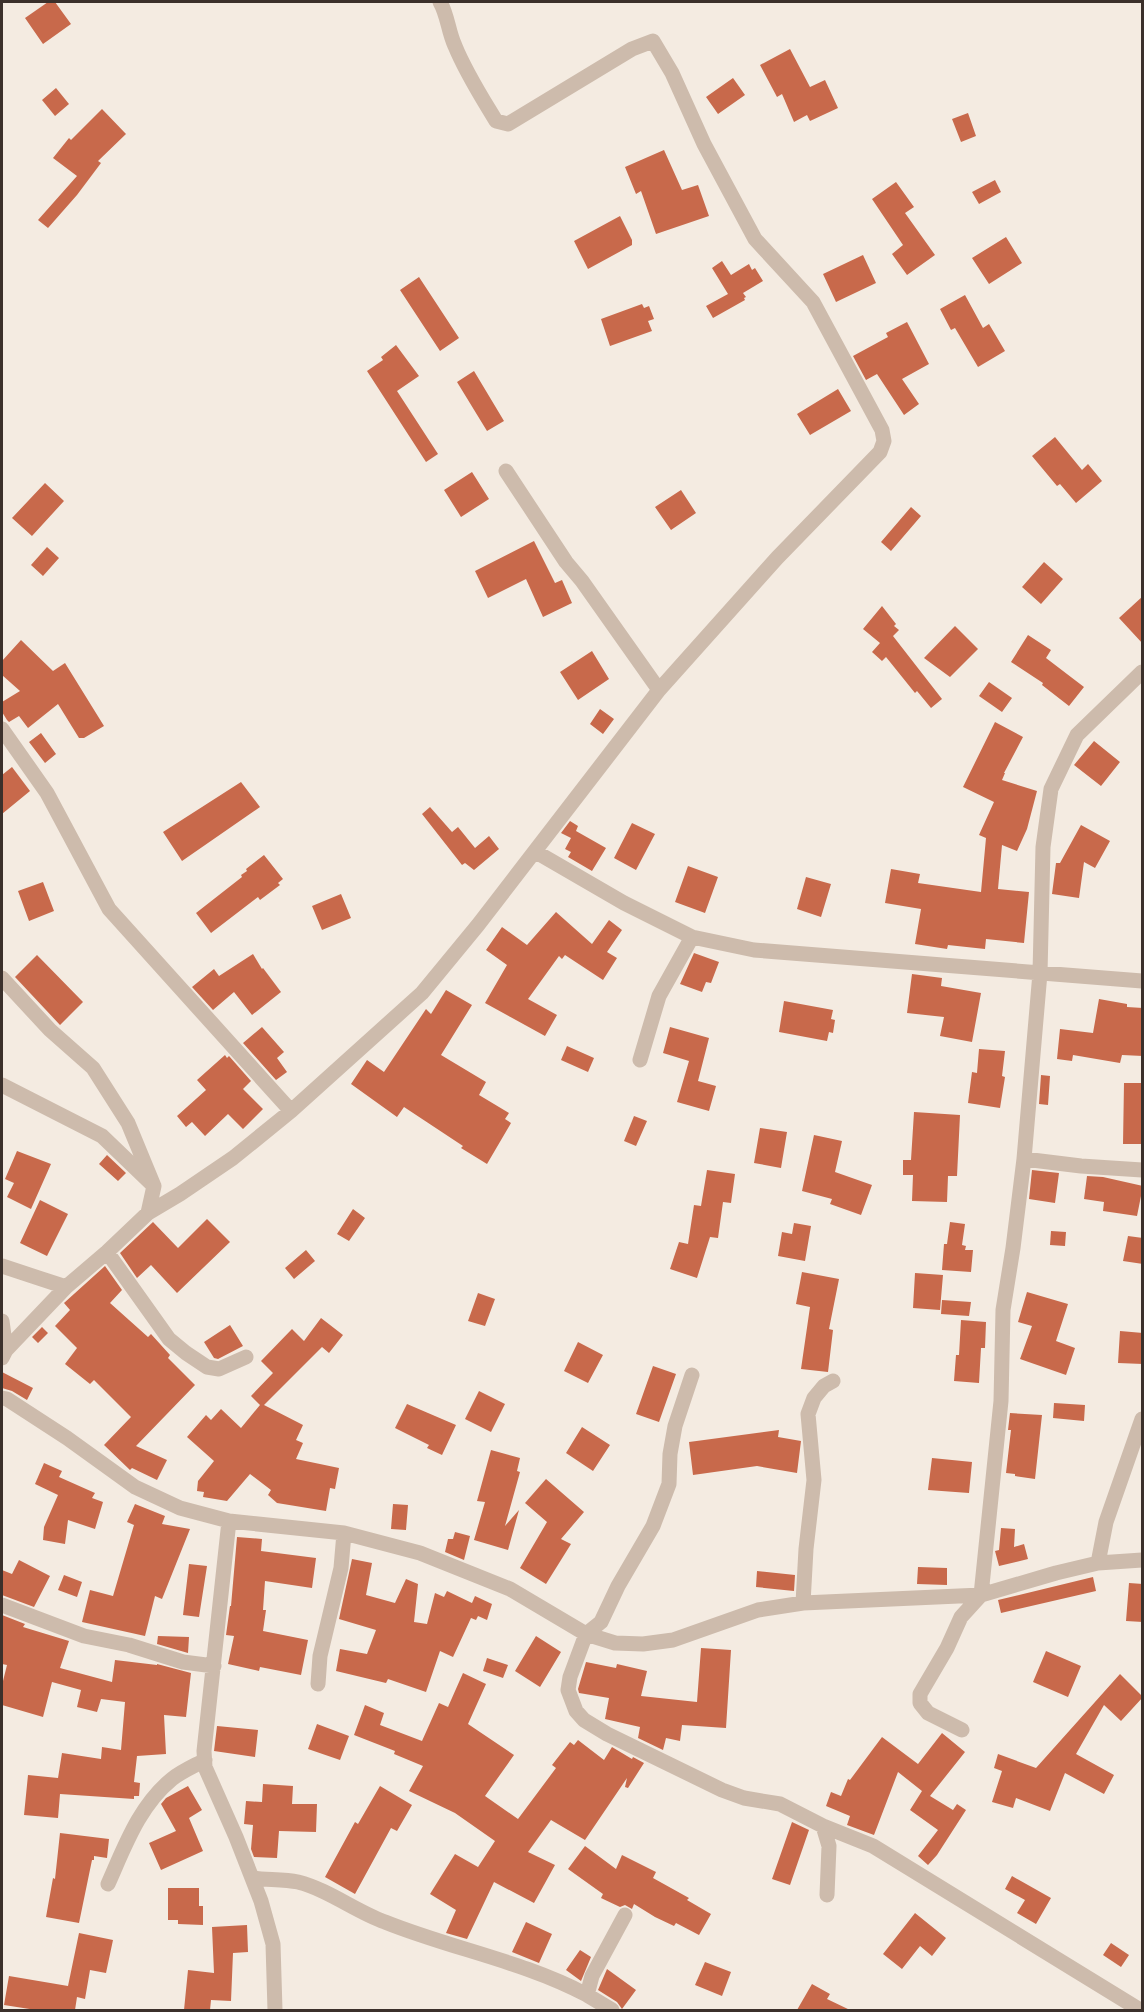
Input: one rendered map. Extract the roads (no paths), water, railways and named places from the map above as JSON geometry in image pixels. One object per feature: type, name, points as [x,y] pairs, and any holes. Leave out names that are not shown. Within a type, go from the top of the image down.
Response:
[{"type":"street","points":[[4,1354],[66,1287],[148,1213],[233,1158],[291,1112],[422,993],[536,852],[658,690],[777,558],[880,452],[884,441],[882,430],[813,302],[754,239],[704,144],[672,73],[653,42],[632,49],[508,124],[496,121],[467,72],[453,43],[446,12],[440,2]]},
{"type":"street","points":[[506,471],[566,562],[582,581],[658,690]]},
{"type":"street","points":[[962,1730],[928,1713],[920,1703],[920,1694],[947,1648],[961,1617],[981,1595],[1001,1401],[1003,1310],[1024,1159],[1040,973],[1043,847],[1051,789],[1077,735],[1143,672]]},
{"type":"street","points":[[2,729],[47,793],[109,909],[291,1112]]},
{"type":"street","points":[[536,852],[624,903],[692,937],[753,950],[1143,981]]},
{"type":"street","points":[[640,1060],[659,996],[692,937]]},
{"type":"street","points":[[2,978],[50,1030],[93,1068],[128,1123],[154,1186],[148,1213]]},
{"type":"street","points":[[2,1085],[102,1136],[154,1186]]},
{"type":"street","points":[[1024,1159],[1143,1170]]},
{"type":"street","points":[[107,1252],[169,1339],[186,1353],[207,1367],[219,1369],[246,1357]]},
{"type":"street","points":[[2,1266],[66,1287]]},
{"type":"street","points":[[2,1321],[4,1354]]},
{"type":"street","points":[[693,1375],[675,1426],[670,1454],[669,1484],[657,1515],[601,1622],[586,1634],[570,1677],[568,1690],[576,1711],[585,1720],[607,1734],[722,1790],[744,1798],[780,1804],[823,1826],[873,1846],[1140,2010]]},
{"type":"street","points":[[803,1604],[806,1549],[814,1480],[808,1414],[814,1398],[824,1386],[833,1381]]},
{"type":"street","points":[[2,1398],[8,1399],[67,1438],[135,1487],[180,1508],[229,1521],[344,1533],[420,1553],[510,1589],[586,1634],[615,1643],[643,1644],[673,1640],[758,1610],[803,1604],[981,1595],[1056,1572],[1098,1563],[1143,1560]]},
{"type":"street","points":[[1098,1563],[1106,1522],[1143,1419]]},
{"type":"street","points":[[229,1521],[205,1767],[261,1901],[273,1944],[275,2010]]},
{"type":"street","points":[[318,1684],[320,1656],[341,1568],[344,1533]]},
{"type":"street","points":[[2,1605],[84,1636],[129,1644],[183,1662],[214,1666]]},
{"type":"street","points":[[108,1884],[133,1829],[151,1799],[174,1777],[205,1760]]},
{"type":"street","points":[[823,1826],[829,1846],[827,1895]]},
{"type":"street","points":[[252,1878],[296,1882],[312,1887],[384,1922],[507,1961],[563,1982],[612,2010]]},
{"type":"street","points":[[587,1995],[592,1976],[625,1915]]}]
